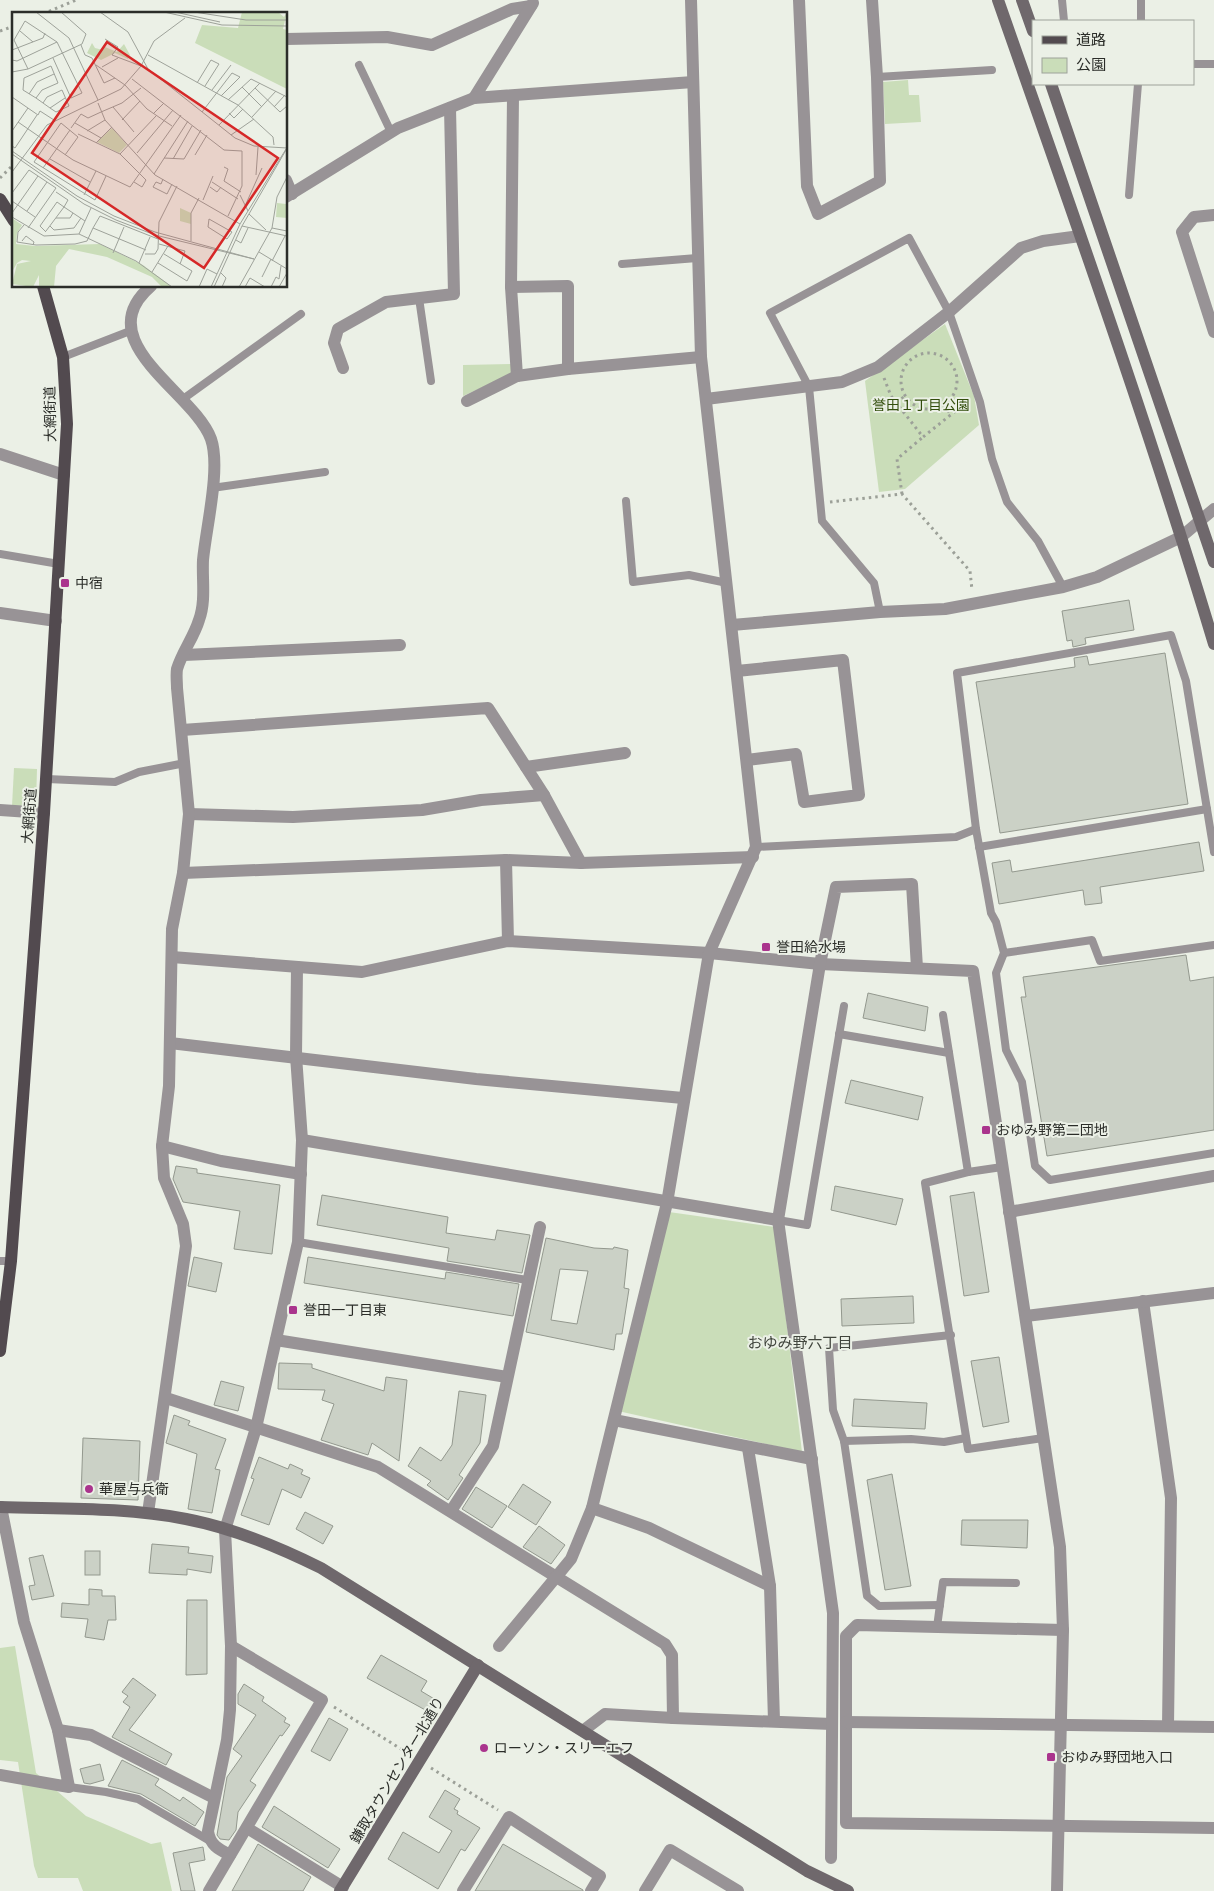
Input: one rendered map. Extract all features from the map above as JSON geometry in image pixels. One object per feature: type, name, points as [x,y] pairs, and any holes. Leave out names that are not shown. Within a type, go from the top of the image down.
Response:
[{"type":"main road","points":[[0,199],[12,215]]},
{"type":"main road","name":"大網街道","points":[[0,1350],[5,1261],[47,779],[67,424],[63,357],[44,288]]},
{"type":"street","points":[[500,1646],[559,1577],[571,1559],[592,1508],[667,1202],[683,1098],[709,953],[755,852],[728,583],[700,357],[691,0]]},
{"type":"street","points":[[799,0],[808,186],[818,214],[880,181],[877,77],[872,0]]},
{"type":"street","points":[[998,0],[1181,537],[1214,644]]},
{"type":"street","points":[[1022,0],[1032,28]]},
{"type":"street","points":[[288,39],[387,37],[432,45],[512,9],[533,3]]},
{"type":"street","points":[[474,98],[533,3]]},
{"type":"street","points":[[289,195],[391,132],[474,98],[693,82]]},
{"type":"street","points":[[1051,85],[1214,562]]},
{"type":"street","points":[[513,96],[511,287],[517,376]]},
{"type":"street","points":[[344,368],[334,343],[338,329],[386,302],[454,294],[450,108]]},
{"type":"street","points":[[1214,215],[1194,217],[1182,232],[1214,332]]},
{"type":"street","points":[[706,399],[842,382],[878,367],[949,312],[1021,248],[1043,241],[1080,236]]},
{"type":"street","points":[[511,287],[568,286],[568,369]]},
{"type":"street","points":[[148,1513],[166,1398],[186,1246],[183,1224],[164,1178],[162,1146],[169,1086],[172,929],[183,873],[188,814],[177,669],[199,621],[203,605],[204,559],[212,488],[214,449],[210,437],[183,399],[154,371],[130,331],[133,310],[150,288]]},
{"type":"street","points":[[467,401],[517,376],[568,369],[700,357]]},
{"type":"street","points":[[0,454],[64,475]]},
{"type":"street","points":[[732,625],[945,608],[1063,587],[1097,577],[1181,537],[1201,522],[1214,509]]},
{"type":"street","points":[[0,613],[56,621]]},
{"type":"street","points":[[184,655],[400,645]]},
{"type":"street","points":[[737,671],[843,660],[859,795],[804,802],[796,754],[747,760]]},
{"type":"street","points":[[182,730],[488,708],[544,795],[581,863]]},
{"type":"street","points":[[526,767],[625,754]]},
{"type":"street","points":[[188,814],[303,816],[422,810],[481,800],[544,795]]},
{"type":"street","points":[[0,810],[44,813]]},
{"type":"street","points":[[183,873],[506,860],[581,863],[755,852]]},
{"type":"street","points":[[506,860],[508,941]]},
{"type":"street","points":[[831,1858],[833,1613],[778,1220],[820,964],[836,887],[912,884],[917,968]]},
{"type":"street","points":[[172,958],[362,972],[508,941],[709,953],[820,964],[973,971],[1060,1547],[1063,1630],[1057,1891]]},
{"type":"street","points":[[230,1855],[216,1848],[210,1841],[208,1831],[228,1732],[231,1646],[225,1530],[256,1428],[298,1242],[302,1140],[296,1056],[297,967]]},
{"type":"street","points":[[170,1043],[296,1056],[476,1079],[683,1098]]},
{"type":"street","points":[[302,1140],[778,1220]]},
{"type":"street","points":[[162,1146],[221,1161],[301,1174]]},
{"type":"street","points":[[1009,1212],[1214,1176]]},
{"type":"street","points":[[452,1511],[493,1446],[527,1280],[540,1227]]},
{"type":"street","points":[[1026,1316],[1214,1293]]},
{"type":"street","points":[[1143,1301],[1172,1498],[1168,1726]]},
{"type":"street","points":[[276,1340],[507,1377]]},
{"type":"street","points":[[166,1398],[378,1466],[559,1577],[665,1644],[672,1655],[673,1718]]},
{"type":"street","points":[[614,1420],[748,1448],[812,1459]]},
{"type":"street","points":[[748,1448],[770,1586],[774,1720]]},
{"type":"street","points":[[0,1775],[69,1788],[58,1730],[24,1622],[0,1507],[148,1513],[187,1519],[280,1547],[322,1568],[807,1871],[848,1891]]},
{"type":"street","points":[[592,1508],[649,1528],[770,1586]]},
{"type":"street","points":[[1063,1630],[857,1624],[846,1636],[846,1823],[1214,1828]]},
{"type":"street","points":[[209,1891],[322,1700],[231,1646]]},
{"type":"street","name":"鎌取タウンセンター北通り","points":[[342,1889],[478,1665]]},
{"type":"street","points":[[584,1730],[605,1714],[832,1724]]},
{"type":"street","points":[[846,1722],[1214,1727]]},
{"type":"street","points":[[58,1730],[91,1735],[214,1798]]},
{"type":"street","points":[[463,1891],[509,1817],[600,1876],[591,1891]]},
{"type":"street","points":[[247,1828],[342,1889]]},
{"type":"street","points":[[645,1891],[670,1850],[738,1891]]},
{"type":"lane","points":[[1062,0],[1064,20]]},
{"type":"lane","points":[[1141,20],[1142,0]]},
{"type":"lane","points":[[1194,64],[1214,64]]},
{"type":"lane","points":[[359,65],[391,132]]},
{"type":"lane","points":[[877,77],[992,70]]},
{"type":"lane","points":[[1129,195],[1138,85]]},
{"type":"lane","points":[[880,612],[874,583],[822,521],[809,387],[770,313],[909,238],[949,312],[981,405],[992,459],[1007,502],[1038,541],[1063,587]]},
{"type":"lane","points":[[622,264],[697,258]]},
{"type":"lane","points":[[419,298],[431,380]]},
{"type":"lane","points":[[183,399],[301,314]]},
{"type":"lane","points":[[63,357],[130,331]]},
{"type":"lane","points":[[212,488],[326,472]]},
{"type":"lane","points":[[626,501],[633,582],[688,575],[728,583]]},
{"type":"lane","points":[[0,554],[59,564]]},
{"type":"lane","points":[[1214,852],[1186,681],[1171,635],[957,673],[979,848],[991,913],[996,922],[1004,953],[996,973],[1006,1050],[1022,1082],[1034,1166],[1050,1180],[1214,1153]]},
{"type":"lane","points":[[47,779],[115,782],[139,772],[185,763]]},
{"type":"lane","points":[[979,848],[1207,809]]},
{"type":"lane","points":[[755,852],[956,837],[976,829]]},
{"type":"lane","points":[[1004,953],[1092,940],[1100,961],[1214,945]]},
{"type":"lane","points":[[778,1220],[807,1225],[844,1006]]},
{"type":"lane","points":[[943,1015],[968,1172]]},
{"type":"lane","points":[[839,1034],[949,1053]]},
{"type":"lane","points":[[1002,1168],[968,1172],[925,1182],[968,1449],[1043,1438]]},
{"type":"lane","points":[[298,1242],[527,1280]]},
{"type":"lane","points":[[940,1605],[879,1606],[867,1596],[844,1441],[833,1410],[830,1348],[951,1335]]},
{"type":"lane","points":[[844,1441],[911,1439],[944,1442],[966,1438]]},
{"type":"lane","points":[[937,1627],[943,1582],[1016,1583]]},
{"type":"lane","points":[[69,1788],[106,1792],[138,1799],[210,1841]]},
{"type":"path","points":[[48,12],[76,0]]},
{"type":"path","points":[[0,31],[12,27]]},
{"type":"path","points":[[0,178],[12,166]]},
{"type":"path","points":[[921,354],[937,354],[951,364],[957,381],[951,399],[944,405],[927,409],[919,407],[906,396],[902,379],[908,363],[921,354]]},
{"type":"path","points":[[878,367],[896,402],[923,437]]},
{"type":"path","points":[[896,402],[906,396]]},
{"type":"path","points":[[944,405],[951,415]]},
{"type":"path","points":[[974,603],[970,571],[902,494],[898,459],[958,410],[981,405]]},
{"type":"path","points":[[820,504],[902,494]]},
{"type":"green space","points":[[908,80],[909,95],[919,95],[921,122],[885,124],[883,82]]},
{"type":"green space","name":"誉田１丁目公園","points":[[945,324],[974,396],[979,425],[905,489],[879,492],[865,381]]},
{"type":"green space","points":[[513,364],[514,373],[463,396],[463,365]]},
{"type":"green space","points":[[14,768],[37,769],[36,804],[30,807],[12,806]]},
{"type":"green space","points":[[669,1212],[775,1227],[802,1452],[618,1411]]},
{"type":"green space","points":[[15,1646],[36,1773],[86,1816],[151,1844],[161,1842],[172,1891],[83,1891],[78,1878],[38,1878],[34,1866],[18,1762],[0,1760],[0,1648]]},
{"type":"building","points":[[1129,600],[1134,630],[1085,638],[1086,644],[1073,647],[1072,640],[1067,641],[1062,611]]},
{"type":"building","points":[[1165,653],[1188,804],[1000,833],[976,682],[1075,667],[1074,658],[1087,656],[1089,665]]},
{"type":"building","points":[[1199,842],[1204,871],[1100,887],[1102,903],[1085,905],[1083,890],[999,904],[992,863],[1010,860],[1012,872]]},
{"type":"building","points":[[1186,955],[1190,981],[1214,977],[1214,1130],[1047,1156],[1021,997],[1026,997],[1023,977]]},
{"type":"building","points":[[868,993],[928,1007],[925,1031],[863,1018]]},
{"type":"building","points":[[851,1080],[923,1097],[918,1120],[845,1103]]},
{"type":"building","points":[[176,1166],[197,1169],[197,1173],[280,1185],[272,1254],[234,1249],[240,1211],[183,1202],[173,1179]]},
{"type":"building","points":[[835,1186],[903,1199],[896,1225],[831,1210]]},
{"type":"building","points":[[974,1192],[989,1292],[964,1296],[950,1196]]},
{"type":"building","points":[[322,1195],[448,1217],[446,1233],[495,1240],[497,1230],[530,1235],[522,1273],[447,1261],[449,1248],[317,1225]]},
{"type":"building","points":[[546,1238],[594,1248],[613,1249],[614,1247],[628,1250],[624,1288],[629,1289],[622,1334],[616,1334],[614,1350],[526,1332]],"holes":[[[560,1269],[588,1271],[577,1324],[551,1320]]]},
{"type":"building","points":[[194,1257],[222,1263],[216,1292],[188,1286]]},
{"type":"building","points":[[308,1257],[445,1279],[446,1272],[519,1284],[513,1316],[304,1283]]},
{"type":"building","points":[[913,1296],[914,1323],[842,1326],[841,1299]]},
{"type":"building","points":[[999,1357],[1009,1422],[983,1427],[971,1361]]},
{"type":"building","points":[[279,1363],[312,1364],[312,1368],[384,1391],[386,1377],[407,1380],[399,1461],[372,1443],[368,1455],[321,1440],[334,1404],[322,1400],[325,1390],[278,1389]]},
{"type":"building","points":[[221,1381],[244,1387],[238,1411],[214,1405]]},
{"type":"building","points":[[459,1391],[486,1395],[480,1443],[459,1475],[463,1478],[448,1500],[427,1485],[431,1481],[408,1466],[420,1447],[441,1461],[452,1445]]},
{"type":"building","points":[[854,1399],[927,1403],[925,1429],[852,1426]]},
{"type":"building","points":[[174,1415],[190,1421],[188,1425],[226,1439],[215,1469],[220,1470],[212,1513],[188,1509],[197,1454],[166,1443]]},
{"type":"building","points":[[83,1438],[140,1441],[138,1500],[81,1498]]},
{"type":"building","points":[[259,1457],[288,1469],[290,1464],[303,1470],[301,1474],[310,1478],[301,1498],[282,1489],[269,1525],[241,1515],[254,1479],[251,1478]]},
{"type":"building","points":[[892,1474],[911,1586],[885,1590],[867,1480]]},
{"type":"building","points":[[523,1484],[551,1502],[536,1525],[508,1507]]},
{"type":"building","points":[[476,1487],[507,1506],[492,1528],[462,1509]]},
{"type":"building","points":[[305,1512],[333,1526],[323,1544],[296,1529]]},
{"type":"building","points":[[962,1520],[1028,1520],[1027,1548],[961,1545]]},
{"type":"building","points":[[539,1526],[565,1545],[551,1564],[523,1547]]},
{"type":"building","points":[[152,1544],[189,1547],[188,1553],[213,1556],[211,1573],[187,1569],[187,1575],[149,1573]]},
{"type":"building","points":[[85,1551],[100,1551],[100,1575],[85,1575]]},
{"type":"building","points":[[43,1555],[54,1596],[32,1600],[29,1586],[35,1585],[29,1558]]},
{"type":"building","points":[[89,1589],[102,1590],[102,1596],[115,1596],[116,1620],[108,1620],[104,1640],[85,1637],[88,1619],[61,1617],[62,1603],[89,1605]]},
{"type":"building","points":[[187,1600],[207,1600],[207,1674],[186,1675]]},
{"type":"building","points":[[381,1655],[427,1681],[421,1691],[436,1700],[429,1712],[367,1678]]},
{"type":"building","points":[[133,1678],[156,1695],[129,1730],[172,1754],[166,1765],[112,1737],[130,1707],[123,1702],[128,1696],[122,1692]]},
{"type":"building","points":[[244,1684],[264,1697],[262,1701],[286,1718],[284,1722],[290,1725],[282,1736],[280,1735],[250,1781],[256,1785],[238,1812],[236,1830],[229,1840],[220,1839],[217,1835],[227,1777],[242,1756],[233,1749],[256,1715],[238,1704],[238,1694]]},
{"type":"building","points":[[329,1718],[348,1729],[330,1761],[311,1751]]},
{"type":"building","points":[[122,1760],[159,1779],[155,1785],[180,1801],[183,1797],[204,1812],[195,1826],[141,1794],[108,1786]]},
{"type":"building","points":[[100,1764],[104,1780],[90,1784],[84,1783],[80,1769]]},
{"type":"building","points":[[445,1790],[460,1799],[454,1809],[458,1811],[457,1814],[480,1828],[465,1851],[461,1849],[438,1889],[388,1859],[403,1832],[439,1853],[452,1831],[429,1817]]},
{"type":"building","points":[[274,1806],[340,1849],[328,1868],[262,1827]]},
{"type":"building","points":[[258,1844],[311,1877],[303,1891],[232,1891]]},
{"type":"building","points":[[503,1844],[583,1890],[583,1891],[475,1891]]},
{"type":"building","points":[[203,1847],[205,1860],[189,1863],[195,1891],[181,1891],[173,1853]]},
{"type":"place","name":"中宿","points":[[65,583]]},
{"type":"place","name":"誉田給水場","points":[[766,947]]},
{"type":"place","name":"おゆみ野第二団地","points":[[986,1130]]},
{"type":"place","name":"誉田一丁目東","points":[[293,1310]]},
{"type":"place","name":"華屋与兵衛","points":[[89,1489]]},
{"type":"place","name":"ローソン・スリーエフ","points":[[484,1748]]},
{"type":"place","name":"おゆみ野団地入口","points":[[1051,1757]]},
{"type":"district","name":"おゆみ野六丁目","points":[[800,1342]]}]
